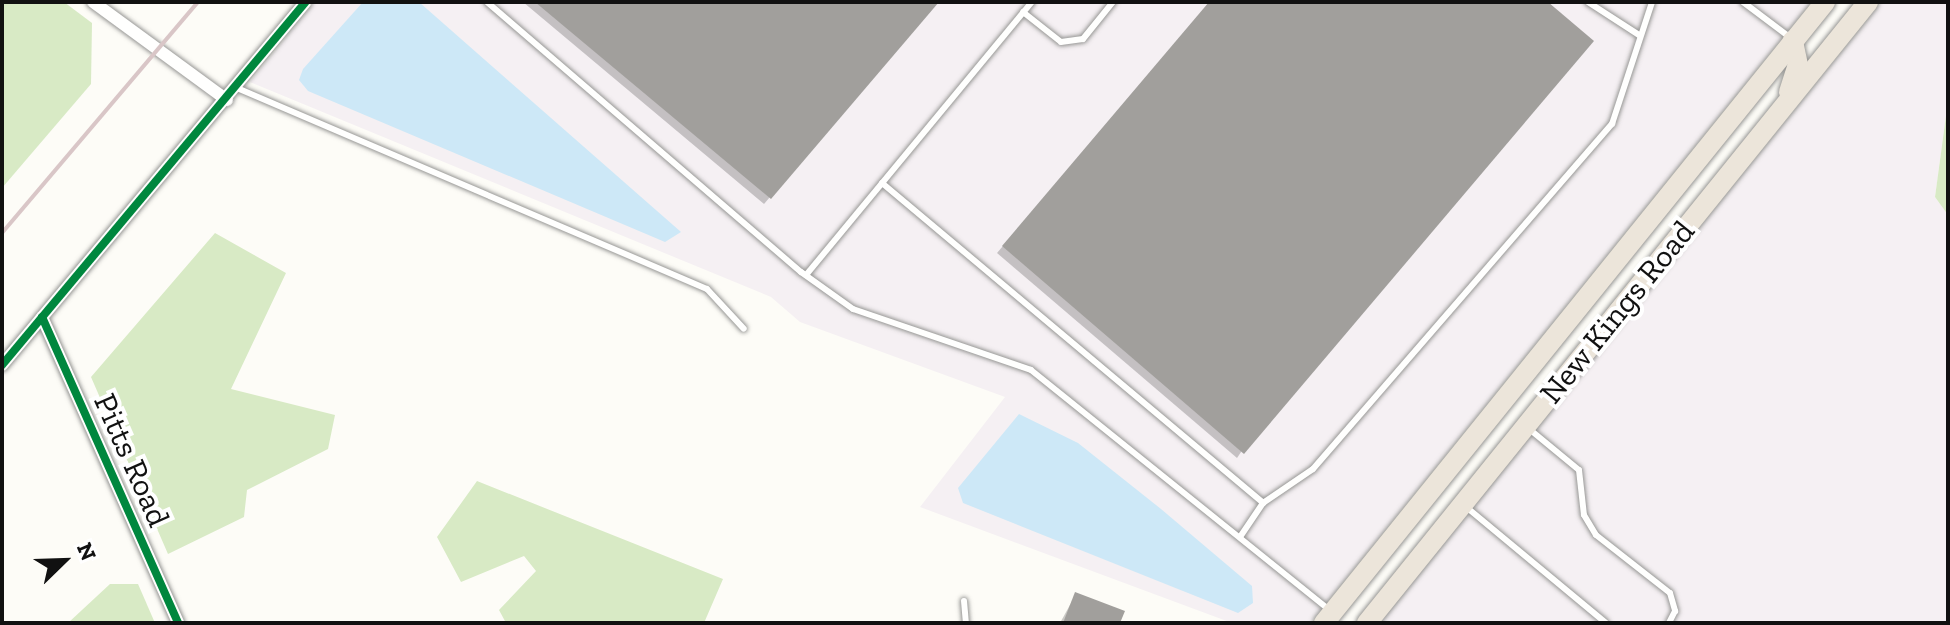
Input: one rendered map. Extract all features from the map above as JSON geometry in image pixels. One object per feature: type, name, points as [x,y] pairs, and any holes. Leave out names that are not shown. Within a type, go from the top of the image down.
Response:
[{"type":"highway","name":"New Kings Road","points":[[1328,618],[1825,2]]},
{"type":"highway","name":"New Kings Road","points":[[1367,623],[1868,2]]},
{"type":"highway","points":[[1785,104],[1798,65],[1793,41]]},
{"type":"street","points":[[93,2],[227,100]]},
{"type":"street","points":[[2,365],[306,2]]},
{"type":"street","name":"Pitts Road","points":[[42,317],[178,623]]},
{"type":"lane","points":[[487,2],[806,275],[853,309],[1031,370],[1240,537],[1328,618]]},
{"type":"lane","points":[[806,275],[1032,2]]},
{"type":"lane","points":[[1023,12],[1061,42],[1083,39],[1113,2]]},
{"type":"lane","points":[[1588,2],[1639,35]]},
{"type":"lane","points":[[1240,537],[1263,503],[1313,469],[1612,124],[1652,2]]},
{"type":"lane","points":[[1743,2],[1793,41]]},
{"type":"lane","points":[[237,88],[707,289],[744,329]]},
{"type":"lane","points":[[882,183],[1263,503]]},
{"type":"lane","points":[[1526,426],[1579,470],[1584,515],[1596,535],[1670,593],[1675,611],[1669,623]]},
{"type":"lane","points":[[1463,504],[1606,623]]},
{"type":"lane","points":[[964,601],[966,623]]},
{"type":"shaded area","points":[[315,2],[1811,2],[1310,623],[1232,623],[920,507],[1005,397],[800,322],[771,297],[250,82]]},
{"type":"shaded area","points":[[1882,2],[1948,2],[1948,101],[1935,197],[1948,215],[1948,623],[1379,623]]},
{"type":"green space","points":[[2,2],[64,2],[92,23],[91,84],[2,188]]},
{"type":"green space","points":[[1948,101],[1948,215],[1935,197]]},
{"type":"green space","points":[[215,233],[286,273],[231,389],[335,415],[328,449],[247,490],[244,517],[168,554],[91,377]]},
{"type":"green space","points":[[477,481],[723,579],[704,623],[506,623],[499,610],[536,571],[524,556],[461,582],[437,537]]},
{"type":"green space","points":[[110,584],[138,584],[155,623],[68,623]]},
{"type":"water","points":[[363,2],[419,2],[681,232],[665,242],[308,91],[299,80],[303,69]]},
{"type":"water","points":[[1019,414],[1078,443],[1161,509],[1252,586],[1253,603],[1238,613],[963,503],[958,488]]},
{"type":"building","points":[[535,2],[939,2],[771,199]]},
{"type":"building","points":[[1209,2],[1548,2],[1594,41],[1244,454],[1002,246]]},
{"type":"building","points":[[1075,592],[1125,611],[1120,623],[1063,623]]},
{"type":"railway","points":[[2,233],[198,2]]},
{"type":"cycle path","points":[[2,365],[306,2]]},
{"type":"cycle path","points":[[42,317],[178,623]]}]
